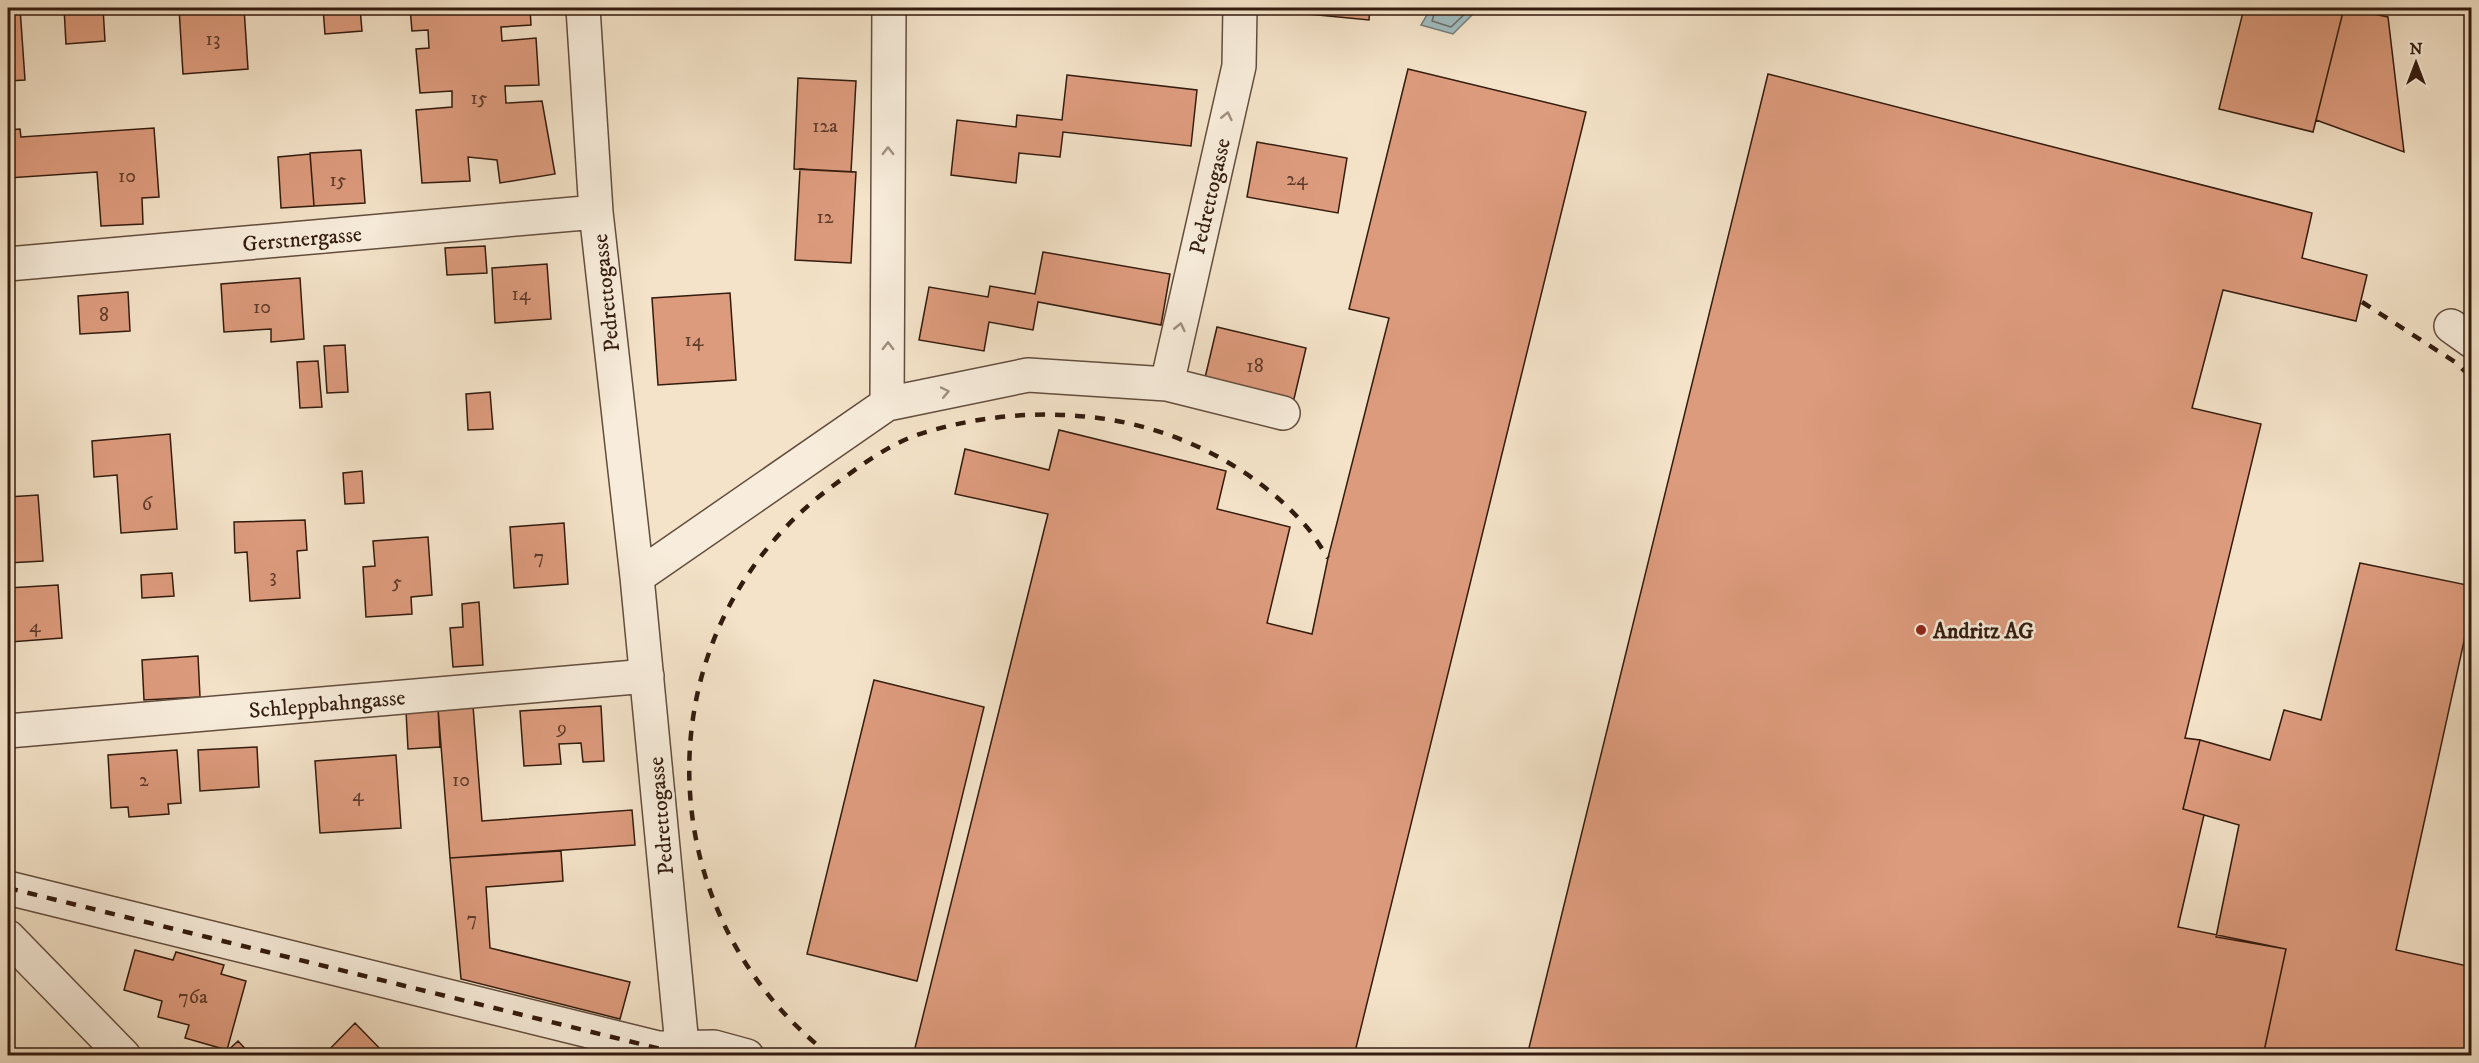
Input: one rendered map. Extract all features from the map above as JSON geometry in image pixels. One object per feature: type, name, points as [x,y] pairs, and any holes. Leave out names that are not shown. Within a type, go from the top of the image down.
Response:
[{"type":"street","name":"Pedrettogasse","points":[[583,8],[596,212],[637,577],[682,1051]]},
{"type":"street","points":[[887,404],[889,8]]},
{"type":"street","name":"Pedrettogasse","points":[[1167,384],[1239,66],[1240,8]]},
{"type":"street","name":"Gerstnergasse","points":[[8,264],[596,212]]},
{"type":"street","points":[[637,577],[887,404],[1028,375],[1167,384],[1283,413]]},
{"type":"street","name":"Schleppbahngasse","points":[[8,731],[647,676]]},
{"type":"street","points":[[8,888],[658,1048],[682,1051],[714,1047],[747,1056]]},
{"type":"street","points":[[8,937],[124,1056]]},
{"type":"water","points":[[1431,8],[1479,8],[1453,34],[1421,25]]},
{"type":"building","points":[[8,8],[20,8],[25,80],[8,81]]},
{"type":"building","points":[[64,8],[103,8],[105,41],[66,44]]},
{"type":"building","points":[[179,8],[244,8],[248,69],[183,74]]},
{"type":"building","points":[[323,8],[360,8],[362,31],[325,34]]},
{"type":"building","points":[[410,8],[530,8],[531,25],[501,27],[502,41],[536,38],[539,85],[505,86],[506,103],[542,101],[555,174],[500,183],[497,160],[468,157],[470,181],[422,183],[416,110],[452,107],[452,91],[420,93],[416,49],[429,48],[428,30],[412,31]]},
{"type":"building","points":[[662,8],[747,8],[747,11]]},
{"type":"building","points":[[1277,8],[1370,8],[1369,20],[1277,11]]},
{"type":"building","points":[[2244,8],[2344,8],[2313,132],[2219,109]]},
{"type":"building","points":[[2344,8],[2388,17],[2404,152],[2316,120]]},
{"type":"building","points":[[1408,69],[1586,112],[1354,1056],[913,1056],[1048,514],[955,494],[965,449],[1049,470],[1059,430],[1226,471],[1217,509],[1290,527],[1267,623],[1312,634],[1328,558],[1389,318],[1349,309]]},
{"type":"building","name":"Andritz AG","points":[[1768,74],[2312,213],[2302,258],[2367,275],[2356,321],[2223,290],[2192,408],[2261,424],[2185,738],[2200,740],[2183,809],[2204,815],[2178,927],[2286,949],[2263,1056],[1527,1056]]},
{"type":"building","points":[[1067,75],[1197,90],[1191,146],[1063,132],[1060,157],[1019,153],[1016,183],[951,175],[957,120],[1016,127],[1017,115],[1062,120]]},
{"type":"building","points":[[798,78],[856,81],[851,172],[794,169]]},
{"type":"building","points":[[154,128],[159,197],[142,198],[143,224],[101,226],[97,172],[8,178],[8,130],[20,129],[21,137]]},
{"type":"building","points":[[1257,142],[1347,158],[1338,213],[1247,197]]},
{"type":"building","points":[[361,150],[365,203],[314,206],[310,153]]},
{"type":"building","points":[[310,154],[314,206],[281,208],[278,157]]},
{"type":"building","points":[[800,169],[856,172],[851,263],[795,260]]},
{"type":"building","points":[[485,246],[487,273],[447,275],[445,248]]},
{"type":"building","points":[[1043,252],[1170,274],[1161,325],[1038,302],[1033,330],[989,322],[984,351],[919,340],[929,287],[988,297],[990,286],[1035,294]]},
{"type":"building","points":[[547,264],[551,319],[495,323],[492,268]]},
{"type":"building","points":[[300,278],[304,339],[271,342],[271,329],[224,332],[221,284]]},
{"type":"building","points":[[128,292],[130,331],[80,334],[78,296]]},
{"type":"building","points":[[730,293],[736,380],[658,385],[652,298]]},
{"type":"building","points":[[1217,327],[1306,348],[1293,403],[1204,382]]},
{"type":"building","points":[[345,345],[348,392],[327,393],[324,346]]},
{"type":"building","points":[[318,361],[322,407],[300,408],[297,362]]},
{"type":"building","points":[[490,392],[493,429],[468,430],[466,394]]},
{"type":"building","points":[[170,434],[177,529],[121,533],[117,475],[94,477],[92,441]]},
{"type":"building","points":[[12,454],[13,476],[8,476],[8,455]]},
{"type":"building","points":[[362,471],[364,503],[345,504],[343,473]]},
{"type":"building","points":[[38,495],[43,561],[8,563],[8,497]]},
{"type":"building","points":[[305,520],[307,550],[297,551],[300,598],[250,601],[247,552],[235,553],[234,522]]},
{"type":"building","points":[[564,523],[568,584],[514,588],[510,527]]},
{"type":"building","points":[[428,537],[432,595],[411,597],[412,614],[366,617],[363,567],[375,566],[373,541]]},
{"type":"building","points":[[2360,563],[2472,586],[2472,605],[2396,950],[2472,967],[2472,1056],[2263,1056],[2286,949],[2216,937],[2239,825],[2183,809],[2200,740],[2270,760],[2284,710],[2321,720]]},
{"type":"building","points":[[172,573],[174,596],[142,598],[141,575]]},
{"type":"building","points":[[58,585],[62,638],[10,642],[8,588]]},
{"type":"building","points":[[479,602],[483,665],[453,667],[450,628],[463,627],[462,604]]},
{"type":"building","points":[[198,656],[200,697],[144,700],[142,660]]},
{"type":"building","points":[[874,680],[984,707],[917,981],[807,954]]},
{"type":"building","points":[[473,706],[482,821],[632,810],[635,845],[450,858],[438,708]]},
{"type":"building","points":[[601,706],[604,761],[583,762],[581,743],[559,744],[561,764],[524,766],[520,711]]},
{"type":"building","points":[[438,708],[440,747],[408,749],[406,711]]},
{"type":"building","points":[[257,747],[259,787],[200,791],[198,750]]},
{"type":"building","points":[[177,750],[181,803],[168,804],[169,814],[129,817],[128,807],[111,808],[108,755]]},
{"type":"building","points":[[396,755],[401,828],[320,833],[315,761]]},
{"type":"building","points":[[561,851],[563,881],[486,887],[490,948],[630,982],[620,1019],[461,979],[450,858]]},
{"type":"building","points":[[135,950],[173,960],[176,952],[224,965],[221,974],[246,981],[227,1050],[185,1038],[189,1025],[158,1017],[162,1001],[124,990]]},
{"type":"building","points":[[355,1023],[387,1056],[323,1056]]},
{"type":"building","points":[[238,1041],[252,1056],[222,1056]]},
{"type":"railway","points":[[2362,302],[2455,362],[2472,378]]},
{"type":"railway","points":[[831,1056],[769,996],[725,925],[698,849],[689,769],[698,689],[726,613],[771,544],[834,485],[904,440],[952,425],[997,417],[1066,415],[1112,420],[1139,426],[1191,444],[1216,456],[1263,486],[1284,504],[1310,531],[1328,558]]},
{"type":"railway","points":[[8,888],[689,1056]]},
{"type":"place","name":"Andritz AG","points":[[1921,630]]}]
